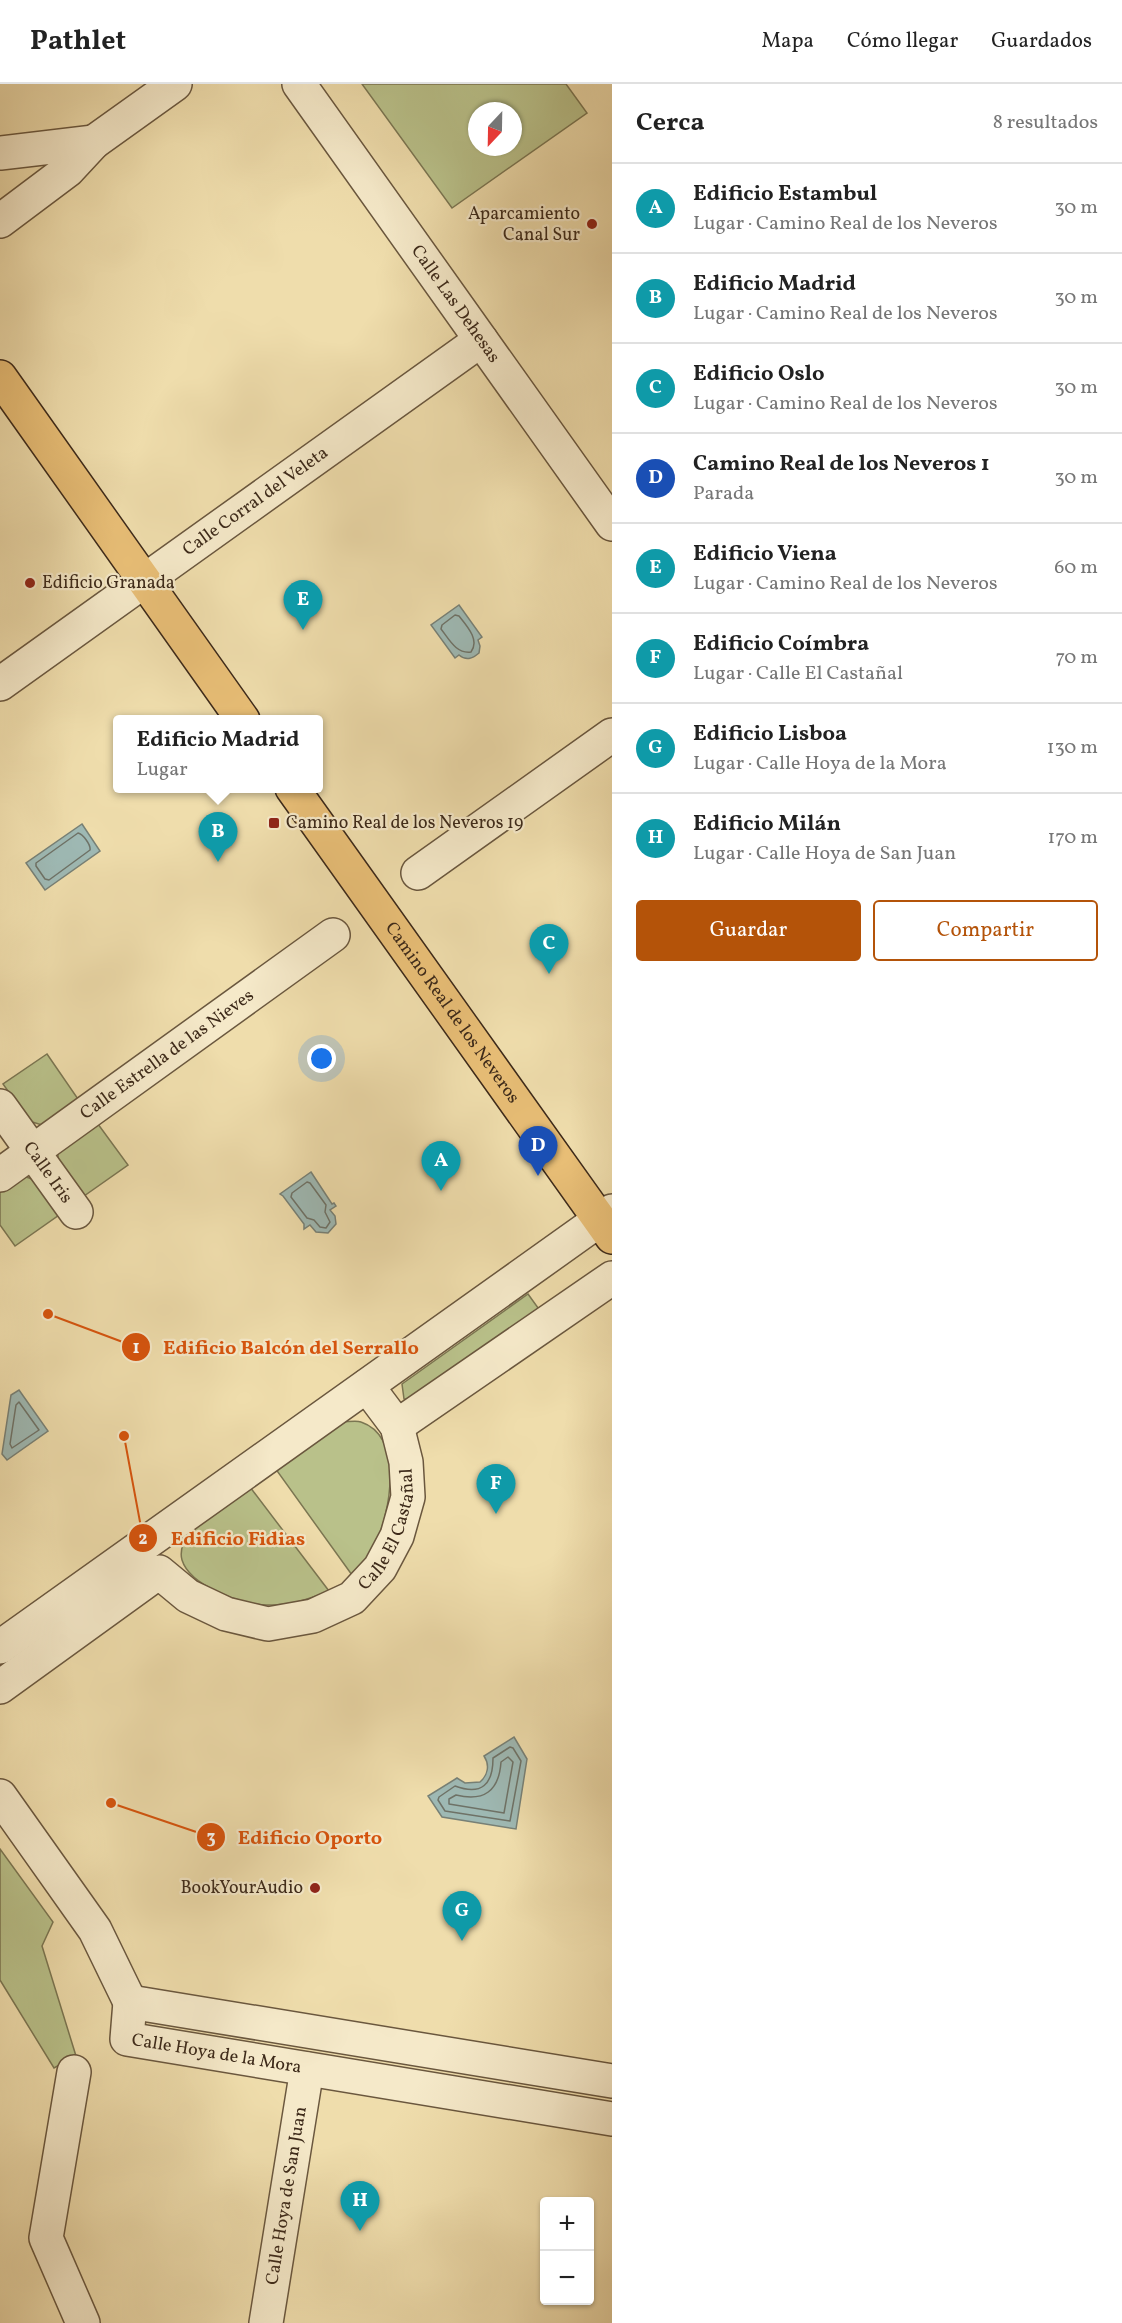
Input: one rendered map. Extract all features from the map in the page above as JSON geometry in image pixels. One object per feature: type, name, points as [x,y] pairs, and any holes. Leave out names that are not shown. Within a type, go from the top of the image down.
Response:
[{"type":"main road","points":[[0,377],[239,715]]},
{"type":"main road","name":"Camino Real de los Neveros","points":[[295,793],[608,1223]]},
{"type":"street","points":[[0,221],[68,170],[94,142],[175,84]]},
{"type":"street","name":"Calle Las Dehesas","points":[[299,84],[612,524]]},
{"type":"street","points":[[0,153],[94,142]]},
{"type":"street","name":"Calle Corral del Veleta","points":[[0,684],[481,340]]},
{"type":"street","points":[[417,873],[612,735]]},
{"type":"street","name":"Calle Estrella de las Nieves","points":[[0,1175],[333,935]]},
{"type":"street","name":"Calle Iris","points":[[0,1106],[76,1212]]},
{"type":"street","points":[[0,1647],[367,1386],[608,1223]]},
{"type":"street","points":[[397,1426],[612,1278]]},
{"type":"street","name":"Calle El Castañal","points":[[141,1546],[159,1572],[188,1596],[226,1614],[268,1624],[313,1616],[352,1598],[380,1568],[397,1536],[408,1497],[406,1462],[397,1426],[367,1386]]},
{"type":"street","points":[[0,1687],[159,1572]]},
{"type":"street","points":[[0,1796],[95,1930],[130,2002]]},
{"type":"street","name":"Calle Hoya de la Mora","points":[[612,2081],[130,2002],[127,2039],[612,2119]]},
{"type":"street","name":"Calle Hoya de San Juan","points":[[266,2323],[307,2069]]},
{"type":"street","points":[[74,2072],[46,2238],[83,2323]]},
{"type":"green space","points":[[362,84],[566,84],[587,113],[452,208]]},
{"type":"green space","points":[[47,1054],[78,1099],[42,1125],[29,1121],[3,1084]]},
{"type":"green space","points":[[95,1120],[128,1165],[84,1196],[58,1160],[58,1146]]},
{"type":"green space","points":[[20,1175],[32,1179],[59,1215],[15,1246],[0,1225],[0,1189]]},
{"type":"green space","points":[[528,1294],[541,1312],[418,1402],[404,1399],[402,1384]]},
{"type":"green space","points":[[359,1421],[375,1430],[384,1443],[389,1459],[389,1496],[381,1531],[365,1561],[352,1575],[275,1468],[342,1422]]},
{"type":"green space","points":[[250,1487],[329,1591],[291,1603],[256,1604],[231,1598],[206,1586],[187,1569],[181,1552],[190,1530],[209,1513]]},
{"type":"green space","points":[[0,1849],[53,1922],[42,1946],[76,2056],[54,2068],[0,1980]]},
{"type":"water","points":[[459,605],[482,637],[478,640],[479,653],[474,657],[464,658],[459,655],[455,658],[431,625]]},
{"type":"water","points":[[82,824],[100,851],[45,890],[26,863]]},
{"type":"water","points":[[311,1172],[332,1204],[336,1206],[330,1210],[335,1216],[336,1224],[328,1233],[316,1232],[310,1225],[304,1229],[304,1224],[280,1194]]},
{"type":"water","points":[[19,1390],[48,1431],[7,1460],[2,1454],[11,1395]]},
{"type":"water","points":[[514,1737],[527,1759],[516,1829],[442,1817],[428,1796],[457,1778],[465,1783],[480,1782],[487,1770],[484,1756]]},
{"type":"place","name":"Aparcamiento Canal Sur","points":[[592,224]]},
{"type":"place","name":"Edificio Granada","points":[[30,583]]},
{"type":"place","name":"Edificio Viena","points":[[303,630]]},
{"type":"place","name":"Camino Real de los Neveros 19","points":[[274,823]]},
{"type":"place","name":"Edificio Madrid","points":[[218,862]]},
{"type":"place","name":"Edificio Oslo","points":[[549,974]]},
{"type":"place","name":"Camino Real de los Neveros 1","points":[[538,1176]]},
{"type":"place","name":"Edificio Estambul","points":[[441,1191]]},
{"type":"place","name":"Edificio Balcón del Serrallo","points":[[48,1314]]},
{"type":"place","name":"Edificio Fidias","points":[[124,1436]]},
{"type":"place","name":"Edificio Coímbra","points":[[496,1514]]},
{"type":"place","name":"Edificio Oporto","points":[[111,1803]]},
{"type":"place","name":"BookYourAudio","points":[[315,1888]]},
{"type":"place","name":"Edificio Lisboa","points":[[462,1941]]},
{"type":"place","name":"Edificio Milán","points":[[360,2231]]}]
